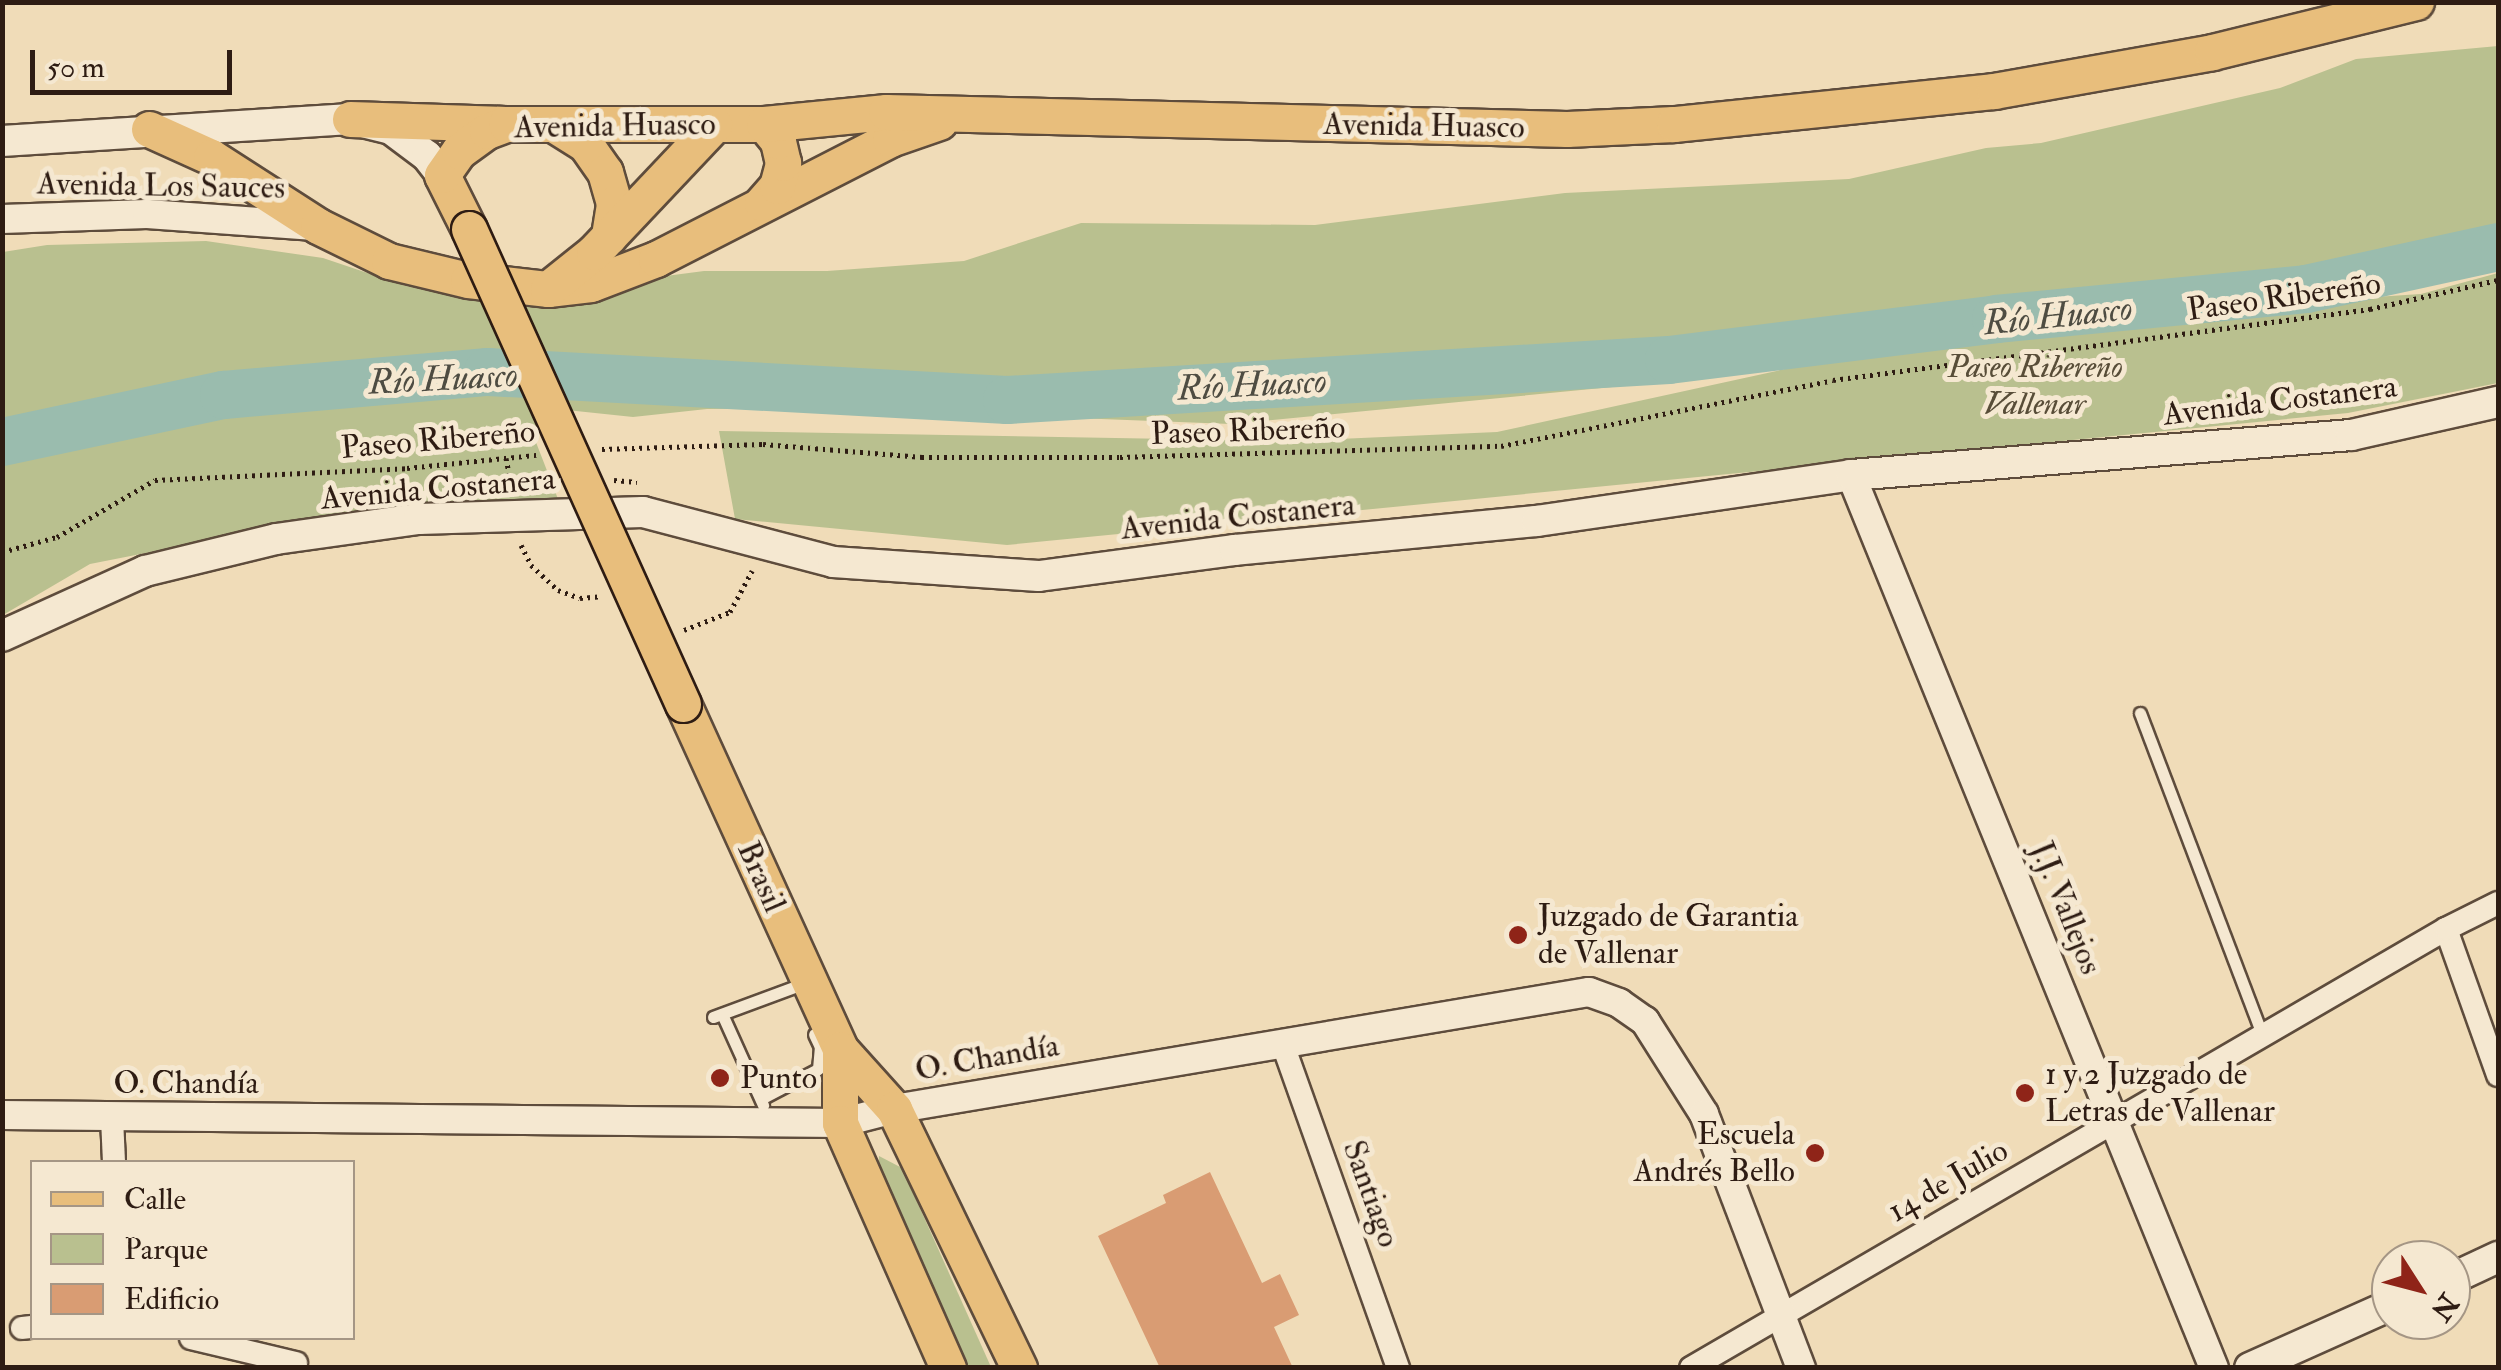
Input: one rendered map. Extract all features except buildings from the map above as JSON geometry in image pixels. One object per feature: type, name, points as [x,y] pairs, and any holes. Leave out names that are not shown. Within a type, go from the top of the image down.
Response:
[{"type":"main road","name":"Avenida Huasco","points":[[442,175],[459,151],[487,131],[506,124],[764,124],[864,112],[1567,129],[1764,117],[1906,102],[2100,73],[2212,52],[2416,2]]},
{"type":"main road","points":[[149,129],[225,165],[318,226],[389,260],[428,272],[548,289],[591,284],[656,259],[890,139],[961,116]]},
{"type":"main road","points":[[2,141],[350,119],[506,124]]},
{"type":"main road","points":[[350,119],[391,129],[428,156],[442,175]]},
{"type":"main road","points":[[553,124],[586,145],[606,172],[614,204],[609,237]]},
{"type":"main road","points":[[761,204],[777,186],[783,163],[778,140],[764,124]]},
{"type":"main road","points":[[548,289],[609,237],[714,125]]},
{"type":"main road","name":"Brasil","points":[[442,175],[683,704],[801,990],[840,1049],[894,1109],[1019,1368]]},
{"type":"main road","name":"Avenida Costanera","points":[[2,636],[145,570],[276,540],[419,519],[642,512],[832,562],[1039,576],[1235,550],[1538,521],[1851,476],[2350,435],[2498,402]]},
{"type":"main road","name":"Brasil","points":[[840,1049],[840,1123],[948,1368]]},
{"type":"main road","points":[[2471,1269],[2498,1258]]},
{"type":"main road","points":[[2250,1368],[2371,1314]]},
{"type":"street","name":"Avenida Los Sauces","points":[[2,220],[147,214],[318,226]]},
{"type":"street","name":"J.J. Vallejos","points":[[1851,476],[2214,1368]]},
{"type":"street","name":"14 de Julio","points":[[1690,1368],[2446,929],[2498,903]]},
{"type":"street","points":[[2446,929],[2498,1075]]},
{"type":"street","name":"O. Chandía","points":[[2,1115],[112,1118],[766,1111],[840,1123],[894,1109],[1588,992],[1620,1003],[1645,1021],[1704,1114],[1801,1368]]},
{"type":"street","name":"Santiago","points":[[1282,1042],[1398,1368]]},
{"type":"street","points":[[112,1118],[114,1160]]},
{"type":"street","points":[[199,1340],[296,1363]]},
{"type":"lane","points":[[2140,713],[2262,1036]]},
{"type":"lane","points":[[801,990],[717,1015],[766,1111],[818,1069],[820,1047],[807,1017]]},
{"type":"path","name":"Paseo Ribereño","points":[[590,450],[762,444],[922,457],[1120,457],[1502,446],[1833,380],[2370,309],[2498,280]]},
{"type":"path","name":"Paseo Ribereño","points":[[2,552],[57,537],[155,480],[408,468],[539,455]]},
{"type":"green space","name":"Paseo Ribereño Vallenar","points":[[2498,46],[2498,236],[2363,275],[2093,323],[2332,307],[2375,297],[2421,294],[2498,273],[2498,383],[2348,413],[1007,545],[735,519],[719,431],[1293,441],[1497,432],[1854,354],[1943,340],[1928,319],[1712,348],[1695,379],[1231,424],[820,408],[707,409],[633,417],[557,409],[532,432],[558,499],[348,513],[90,564],[3,615],[3,252],[47,245],[206,241],[323,258],[406,286],[470,295],[582,287],[704,271],[827,271],[964,261],[1081,223],[1315,225],[1565,193],[1849,179],[1986,148],[2041,143],[2280,88],[2356,59]]},
{"type":"green space","points":[[879,1156],[902,1168],[991,1367],[959,1367],[878,1182]]},
{"type":"waterway","name":"Río Huasco","points":[[2,442],[224,395],[488,372],[1007,400],[1669,360],[1996,319],[2306,289],[2498,247]]},
{"type":"place","name":"Juzgado de Garantia de Vallenar","points":[[1518,935]]},
{"type":"place","name":"Punto","points":[[720,1078]]},
{"type":"place","name":"1 y 2 Juzgado de Letras de Vallenar","points":[[2025,1093]]},
{"type":"place","name":"Escuela Andrés Bello","points":[[1815,1153]]}]
